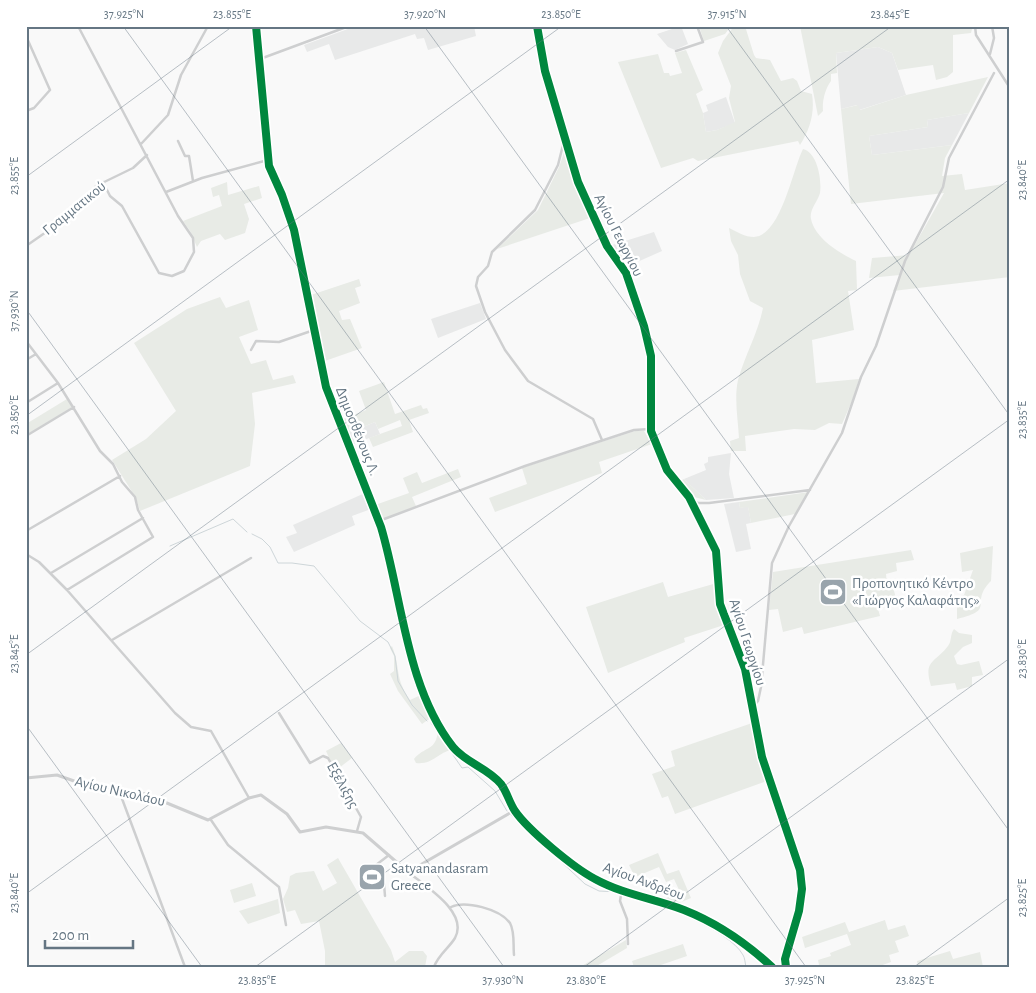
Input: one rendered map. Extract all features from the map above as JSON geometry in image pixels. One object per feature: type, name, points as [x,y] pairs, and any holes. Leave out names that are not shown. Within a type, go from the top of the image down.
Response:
[{"type":"street","points":[[78,26],[195,243],[194,252],[186,268],[172,276],[163,275],[157,270],[122,206],[110,196],[103,182]]},
{"type":"street","points":[[141,144],[168,115],[181,75],[208,26]]},
{"type":"street","name":"Δημοσθένους Λ.","points":[[256,26],[268,160],[294,230],[326,387],[379,521],[388,550],[404,633],[435,717],[454,749],[496,778],[515,810]]},
{"type":"street","points":[[260,58],[349,26]]},
{"type":"street","name":"Αγίου Γεωργίου","points":[[537,26],[541,52],[564,140],[583,193],[607,246],[626,273],[642,319],[651,356],[650,429],[667,470],[689,497],[716,552],[720,604],[745,667],[762,757],[782,810],[802,880],[799,912],[785,959],[786,967]]},
{"type":"street","points":[[676,51],[703,42],[697,26]]},
{"type":"street","points":[[975,26],[976,35],[990,54],[992,61],[1010,88]]},
{"type":"street","points":[[990,54],[994,38],[992,26]]},
{"type":"street","points":[[26,36],[50,90],[34,108],[26,112]]},
{"type":"street","points":[[753,707],[758,701],[761,687],[772,563],[789,526],[842,433],[863,372],[876,346],[905,261],[943,187],[949,158],[994,73]]},
{"type":"street","points":[[564,140],[558,165],[536,210],[492,252],[488,266],[478,277],[476,286],[485,312],[505,350],[528,381],[592,419],[602,440]]},
{"type":"street","points":[[178,141],[185,156],[189,156],[193,181]]},
{"type":"street","name":"Γραμματικού","points":[[26,246],[62,221],[88,193],[103,182],[133,168],[147,155]]},
{"type":"street","points":[[166,192],[193,181],[268,160]]},
{"type":"street","points":[[251,350],[256,341],[279,342],[314,330]]},
{"type":"street","points":[[26,341],[58,383],[100,451],[114,464],[135,497],[138,510],[153,538],[67,590]]},
{"type":"street","points":[[26,360],[36,354]]},
{"type":"street","points":[[26,403],[58,383]]},
{"type":"street","points":[[26,436],[74,407]]},
{"type":"street","points":[[379,521],[525,466],[634,430],[650,429]]},
{"type":"street","points":[[26,531],[120,476]]},
{"type":"street","points":[[689,497],[698,502],[709,503],[811,490]]},
{"type":"street","points":[[51,573],[143,518]]},
{"type":"street","points":[[26,554],[51,573],[67,590],[181,720],[195,729],[211,731],[249,798]]},
{"type":"street","points":[[112,640],[251,558]]},
{"type":"street","name":"Εξέλιξης","points":[[279,713],[310,763],[323,756],[328,758],[360,817],[357,831]]},
{"type":"street","name":"Αγίου Νικολάου","points":[[26,778],[57,774],[74,781],[118,788],[161,799],[211,820]]},
{"type":"street","points":[[118,788],[185,967]]},
{"type":"street","points":[[286,925],[279,887],[228,844],[211,820],[249,798],[261,795],[287,814],[300,832],[326,827],[357,831],[371,837],[389,856],[451,908],[456,918],[457,932],[434,967]]},
{"type":"street","points":[[408,872],[515,810]]},
{"type":"street","name":"Αγίου Ανδρέου","points":[[515,810],[529,826],[575,866],[596,880],[686,911],[746,944],[772,967]]},
{"type":"street","points":[[385,896],[384,884],[376,865],[389,856]]},
{"type":"street","points":[[622,889],[620,901],[627,919],[628,944]]},
{"type":"street","points":[[451,908],[465,904],[504,918],[512,930],[514,955]]},
{"type":"shaded area","points":[[356,26],[474,26],[476,36],[428,50],[424,38],[417,39],[415,34],[335,60],[329,44],[307,52],[304,45]]},
{"type":"shaded area","points":[[671,26],[681,26],[688,44],[675,50],[668,47],[657,34],[672,29]]},
{"type":"shaded area","points":[[699,26],[731,26],[725,34],[704,41]]},
{"type":"shaded area","points":[[734,26],[745,26],[754,55],[756,58],[770,60],[781,81],[793,78],[797,81],[801,91],[812,94],[812,114],[804,139],[800,145],[798,141],[698,161],[693,158],[661,168],[618,62],[658,54],[664,73],[669,73],[670,76],[682,73],[675,53],[686,50],[703,90],[696,94],[703,113],[706,132],[717,130],[735,122],[729,98],[731,86],[718,53],[723,41]]},
{"type":"shaded area","points":[[800,26],[971,26],[972,29],[971,33],[953,35],[953,72],[947,77],[936,80],[933,65],[898,70],[892,53],[878,47],[836,53],[837,73],[831,74],[831,81],[824,99],[823,111],[818,116]]},
{"type":"shaded area","points":[[878,47],[892,53],[906,95],[859,110],[857,105],[841,109],[836,53]]},
{"type":"shaded area","points":[[988,77],[969,113],[927,120],[928,127],[869,136],[872,155],[952,145],[945,158],[942,176],[962,174],[965,190],[1010,183],[1010,277],[893,291],[900,275],[869,278],[872,258],[909,255],[944,193],[851,204],[841,109],[858,105],[860,110],[906,95]]},
{"type":"shaded area","points":[[726,97],[735,123],[706,132],[703,113],[708,111],[706,105]]},
{"type":"shaded area","points":[[969,113],[952,145],[872,155],[869,136],[928,127],[927,120]]},
{"type":"shaded area","points":[[566,147],[581,195],[593,217],[497,249],[538,210],[559,167]]},
{"type":"shaded area","points":[[803,149],[812,155],[818,167],[820,181],[820,193],[812,209],[811,219],[813,226],[829,244],[842,254],[856,261],[857,290],[848,291],[854,330],[812,340],[816,383],[859,379],[842,424],[829,423],[815,430],[794,429],[745,436],[746,451],[731,451],[730,441],[739,438],[736,402],[738,380],[763,308],[750,301],[740,274],[738,255],[731,241],[729,228],[744,235],[754,237],[763,234],[772,226],[785,200]]},
{"type":"shaded area","points":[[227,182],[228,195],[259,186],[262,198],[244,204],[249,219],[245,233],[225,240],[220,234],[201,241],[197,247],[183,221],[222,206],[219,195],[213,197],[211,188]]},
{"type":"shaded area","points":[[654,232],[662,251],[626,267],[609,246]]},
{"type":"shaded area","points":[[359,279],[361,286],[355,288],[360,303],[339,311],[342,320],[350,319],[362,348],[322,362],[308,296]]},
{"type":"shaded area","points":[[220,297],[226,308],[249,300],[258,330],[239,337],[251,364],[266,360],[273,380],[293,375],[296,383],[252,393],[255,424],[250,466],[140,511],[136,498],[112,460],[146,439],[176,411],[134,343],[187,309]]},
{"type":"shaded area","points":[[480,303],[486,319],[438,338],[431,319]]},
{"type":"shaded area","points":[[384,382],[395,414],[421,405],[423,409],[427,408],[429,413],[409,420],[413,432],[373,447],[369,438],[402,426],[400,420],[378,429],[375,422],[346,434],[341,420],[366,410],[359,391]]},
{"type":"shaded area","points":[[67,399],[72,407],[26,435],[26,424]]},
{"type":"shaded area","points":[[375,422],[380,434],[351,445],[346,434]]},
{"type":"shaded area","points":[[635,431],[644,431],[652,444],[599,462],[602,473],[495,512],[489,498],[527,484],[522,468]]},
{"type":"shaded area","points":[[731,453],[729,474],[734,498],[706,500],[684,479],[706,470],[704,464],[708,462],[708,457]]},
{"type":"shaded area","points":[[458,469],[461,477],[412,497],[416,506],[381,520],[375,505],[409,493],[403,478],[417,472],[422,483]]},
{"type":"shaded area","points":[[684,479],[706,500],[694,497],[678,482]]},
{"type":"shaded area","points":[[809,492],[795,514],[751,523],[748,507],[740,508],[739,502]]},
{"type":"shaded area","points":[[365,493],[371,509],[352,516],[355,525],[294,552],[286,537],[297,533],[293,525]]},
{"type":"shaded area","points":[[739,502],[740,508],[748,506],[751,523],[746,524],[751,549],[736,552],[724,504]]},
{"type":"shaded area","points":[[993,546],[991,581],[982,595],[980,609],[957,619],[957,597],[964,595],[973,570],[962,572],[960,553]]},
{"type":"shaded area","name":"Προπονητικό Κέντρο «Γιώργος Καλαφάτης»","points":[[911,550],[914,560],[896,563],[897,571],[886,574],[887,585],[892,584],[896,598],[876,602],[880,616],[804,634],[802,627],[783,632],[778,609],[769,610],[773,572]]},
{"type":"shaded area","points":[[663,582],[668,597],[717,583],[718,604],[724,625],[684,638],[685,642],[608,673],[586,607]]},
{"type":"shaded area","points":[[954,629],[959,633],[972,635],[972,643],[963,647],[954,656],[957,664],[961,665],[979,661],[983,675],[972,677],[972,686],[957,690],[955,683],[931,686],[929,666],[948,646]]},
{"type":"shaded area","points":[[392,646],[405,692],[410,700],[423,694],[432,717],[422,724],[398,691],[390,674],[394,671],[394,656],[390,648]]},
{"type":"shaded area","points":[[755,722],[758,749],[767,781],[675,814],[668,796],[662,798],[652,774],[675,766],[671,751]]},
{"type":"shaded area","points":[[438,729],[452,750],[427,762],[416,763],[414,759],[435,742]]},
{"type":"shaded area","points":[[341,743],[352,758],[335,771],[326,751]]},
{"type":"shaded area","points":[[658,853],[667,874],[679,870],[691,898],[674,905],[660,901],[680,892],[674,879],[666,882],[659,867],[635,877],[629,865]]},
{"type":"shaded area","points":[[338,858],[391,950],[395,962],[409,951],[423,951],[427,956],[425,967],[325,967],[325,951],[319,921],[301,924],[295,910],[287,912],[283,899],[288,888],[290,876],[296,873],[314,871],[323,891],[337,883],[327,865]]},
{"type":"shaded area","points":[[252,883],[256,896],[234,903],[230,890]]},
{"type":"shaded area","points":[[278,899],[280,913],[248,924],[239,911]]},
{"type":"shaded area","points":[[885,920],[888,930],[905,925],[909,936],[895,941],[899,952],[889,955],[891,962],[877,967],[814,967],[819,965],[818,960],[831,956],[830,953],[851,945],[847,934],[805,948],[802,937],[845,922],[849,932]]},
{"type":"shaded area","points":[[626,940],[627,948],[595,967],[580,967]]},
{"type":"shaded area","points":[[683,944],[687,956],[655,967],[634,967],[632,961]]},
{"type":"shaded area","points":[[950,951],[953,959],[980,952],[983,967],[918,967],[917,961]]},
{"type":"waterway","points":[[170,546],[233,519],[247,532]]},
{"type":"waterway","points":[[252,534],[262,539],[270,547],[278,563],[314,566],[360,621],[388,642],[395,656],[398,681],[412,705],[427,721]]},
{"type":"waterway","points":[[431,723],[462,768],[468,767],[495,791],[507,811]]},
{"type":"waterway","points":[[511,815],[585,884],[599,891],[619,892]]},
{"type":"waterway","points":[[623,894],[652,902],[707,926],[735,945],[744,956],[746,967]]},
{"type":"cycle path","points":[[256,26],[269,166],[282,195],[294,230],[326,387],[381,527],[407,641],[425,697],[437,723],[458,753],[496,778],[521,819],[552,848],[575,866],[605,884],[684,910],[708,921],[741,942],[772,967]]},
{"type":"cycle path","points":[[537,26],[545,71],[578,182],[607,246],[626,273],[644,326],[651,356],[651,431],[667,470],[689,497],[716,551],[720,604],[745,669],[762,757],[800,870],[802,889],[799,911],[785,959],[786,967]]},
{"type":"place","name":"Προπονητικό Κέντρο «Γιώργος Καλαφάτης»","points":[[833,592]]},
{"type":"place","name":"Satyanandasram Greece","points":[[372,877]]}]
